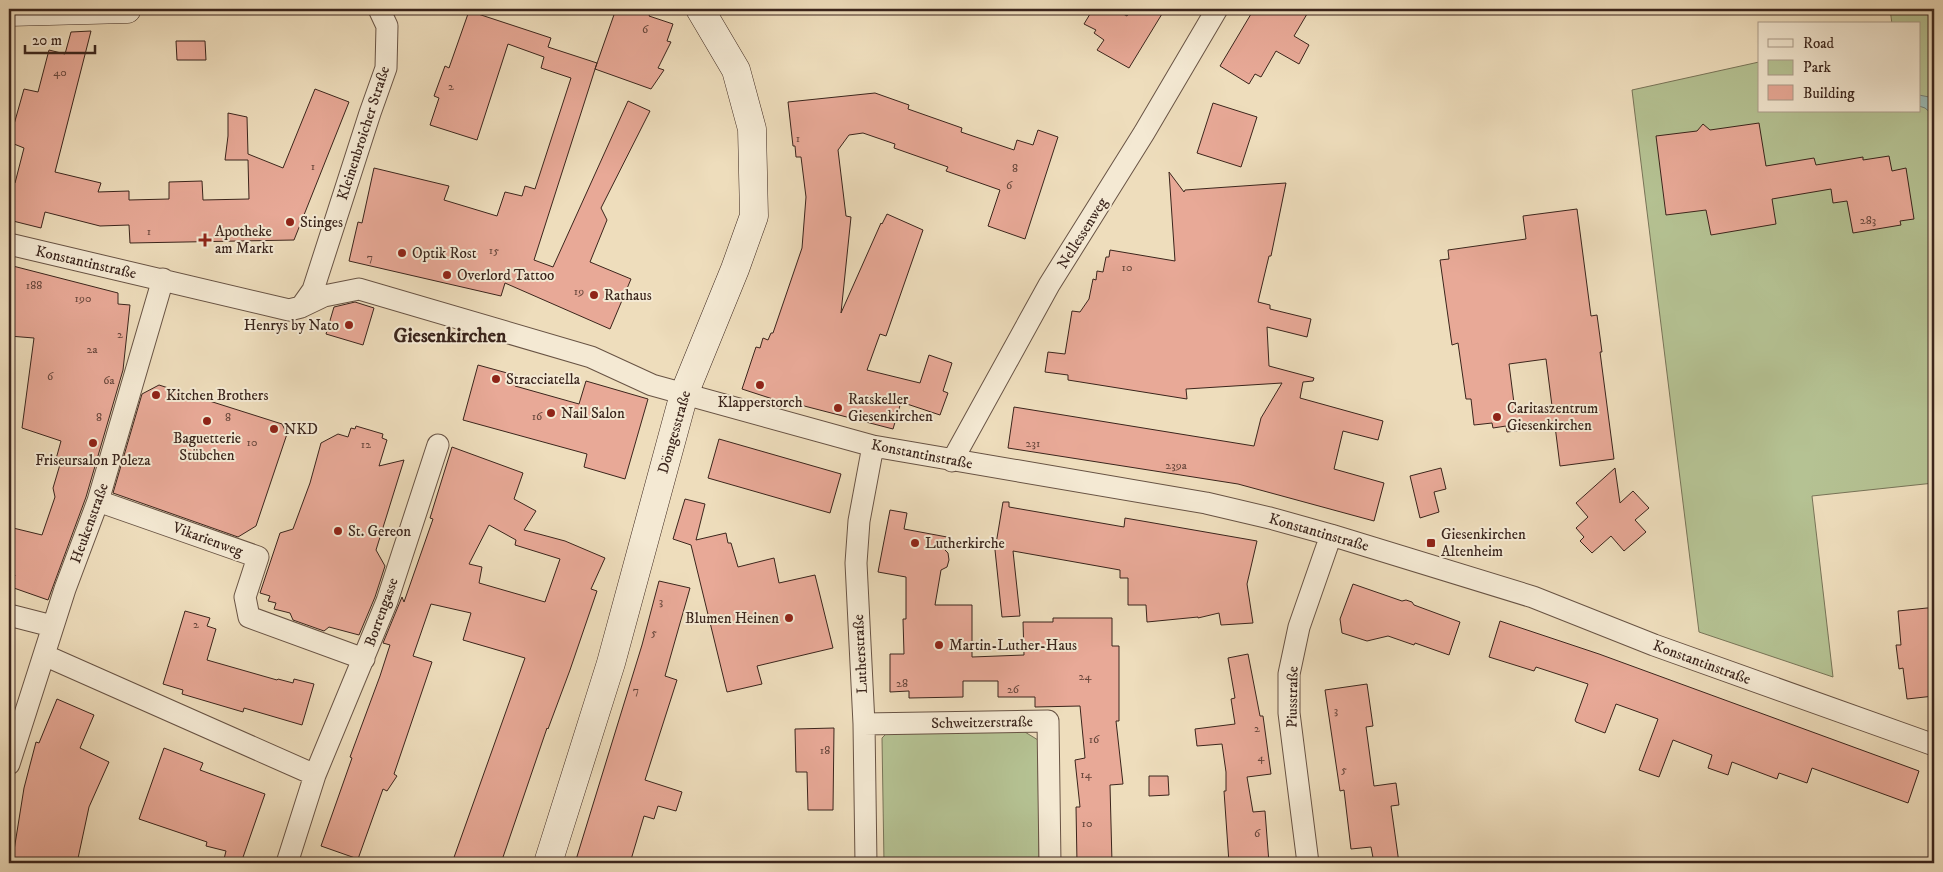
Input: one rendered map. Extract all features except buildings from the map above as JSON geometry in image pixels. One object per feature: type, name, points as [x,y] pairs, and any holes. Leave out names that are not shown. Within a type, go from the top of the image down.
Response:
[{"type":"main road","points":[[9,12],[127,9]]},
{"type":"main road","name":"Dömgesstraße","points":[[548,863],[611,664],[684,394],[735,269],[754,216],[752,129],[736,70],[700,9]]},
{"type":"street","name":"Kleinenbroicher Straße","points":[[301,308],[314,290],[323,257],[386,68],[386,26],[379,9]]},
{"type":"street","name":"Nellessenweg","points":[[952,461],[1049,286],[1144,133],[1217,9]]},
{"type":"street","name":"Konstantinstraße","points":[[9,244],[289,310],[301,308],[324,296],[359,289],[590,357],[652,385],[873,446],[1206,503],[1270,518],[1533,597],[1664,648],[1934,745]]},
{"type":"street","name":"Heukenstraße","points":[[9,764],[52,626],[98,500],[163,279]]},
{"type":"street","name":"Borrengasse","points":[[287,863],[315,775],[364,659],[386,601],[438,445]]},
{"type":"street","name":"Lutherstraße","points":[[866,863],[864,724],[856,563],[859,521],[873,446]]},
{"type":"street","name":"Vikarienweg","points":[[98,500],[258,557],[245,598],[249,617],[364,659]]},
{"type":"street","name":"Piusstraße","points":[[1308,863],[1289,713],[1289,674],[1299,627],[1331,535]]},
{"type":"street","points":[[9,615],[52,626]]},
{"type":"street","points":[[44,655],[315,775]]},
{"type":"street","name":"Schweitzerstraße","points":[[864,724],[1048,721],[1050,863]]},
{"type":"green space","points":[[1890,9],[1934,9],[1934,483],[1812,496],[1833,677],[1699,632],[1632,90],[1758,62],[1758,112],[1920,112],[1920,22],[1892,22]]},
{"type":"green space","points":[[1020,729],[1038,740],[1039,863],[884,863],[882,738],[889,731]]},
{"type":"water","points":[[1920,95],[1934,98],[1934,116],[1920,106]]},
{"type":"place","name":"Stinges","points":[[290,222]]},
{"type":"place","name":"Apotheke am Markt","points":[[205,240]]},
{"type":"place","name":"Optik Rost","points":[[402,253]]},
{"type":"place","name":"Overlord Tattoo","points":[[447,275]]},
{"type":"place","name":"Rathaus","points":[[594,295]]},
{"type":"place","name":"Henrys by Nato","points":[[349,325]]},
{"type":"place","name":"Stracciatella","points":[[496,379]]},
{"type":"place","name":"Klapperstorch","points":[[760,385]]},
{"type":"place","name":"Kitchen Brothers","points":[[156,395]]},
{"type":"place","name":"Ratskeller Giesenkirchen","points":[[838,408]]},
{"type":"place","name":"Nail Salon","points":[[551,413]]},
{"type":"place","name":"Caritaszentrum Giesenkirchen","points":[[1497,417]]},
{"type":"place","name":"Baguetterie Stübchen","points":[[207,421]]},
{"type":"place","name":"NKD","points":[[274,429]]},
{"type":"place","name":"Friseursalon Poleza","points":[[93,443]]},
{"type":"place","name":"St. Gereon","points":[[338,531]]},
{"type":"place","name":"Lutherkirche","points":[[915,543]]},
{"type":"place","name":"Giesenkirchen Altenheim","points":[[1431,543]]},
{"type":"place","name":"Blumen Heinen","points":[[789,618]]},
{"type":"place","name":"Martin-Luther-Haus","points":[[939,645]]},
{"type":"district","name":"Giesenkirchen","points":[[450,335]]}]
